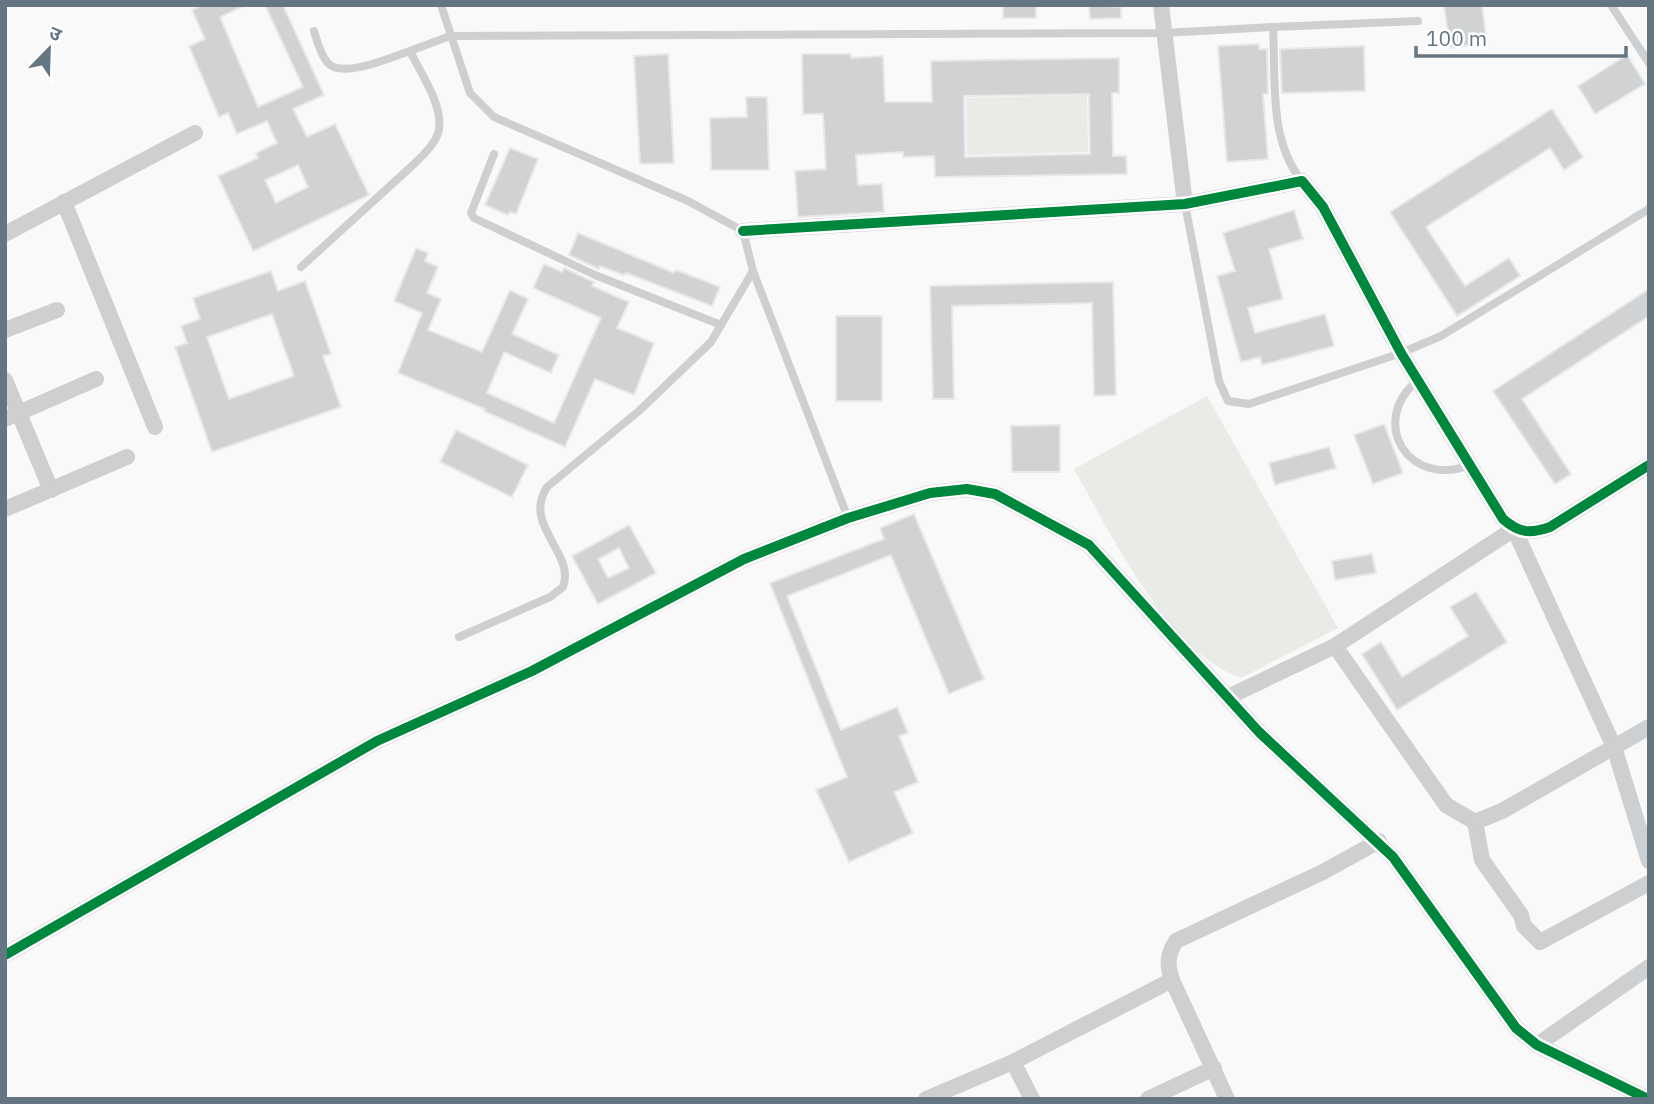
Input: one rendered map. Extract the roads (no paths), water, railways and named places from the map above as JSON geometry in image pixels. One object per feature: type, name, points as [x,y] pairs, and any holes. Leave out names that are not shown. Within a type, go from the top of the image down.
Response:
[{"type":"street","points":[[1161,5],[1185,204]]},
{"type":"street","points":[[5,234],[195,133]]},
{"type":"street","points":[[743,231],[1185,204],[1302,181],[1323,207],[1401,353],[1503,520],[1514,529],[1614,747],[1649,861]]},
{"type":"street","points":[[64,202],[155,427]]},
{"type":"street","points":[[5,330],[57,310]]},
{"type":"street","points":[[12,416],[96,379]]},
{"type":"street","points":[[5,380],[12,416],[51,490]]},
{"type":"street","points":[[5,509],[127,457]]},
{"type":"street","points":[[1228,697],[1335,646],[1514,529],[1532,533],[1550,527],[1649,465]]},
{"type":"street","points":[[5,955],[377,741],[532,671],[744,559],[848,518],[930,493],[967,489],[995,494],[1089,545],[1259,732],[1379,841],[1419,889],[1516,1028],[1536,1045],[1648,1099]]},
{"type":"street","points":[[1335,646],[1446,805],[1475,822],[1482,860],[1521,915],[1524,926],[1539,942],[1649,883]]},
{"type":"street","points":[[1475,822],[1502,811],[1649,727]]},
{"type":"street","points":[[1227,1099],[1172,980],[1168,963],[1176,941],[1323,872],[1379,841]]},
{"type":"street","points":[[1536,1045],[1649,967]]},
{"type":"street","points":[[926,1099],[1013,1062],[1172,980]]},
{"type":"street","points":[[1013,1062],[1032,1099]]},
{"type":"street","points":[[1148,1099],[1214,1068]]},
{"type":"lane","points":[[441,5],[470,93],[494,117],[688,201],[743,231],[753,271],[848,518]]},
{"type":"lane","points":[[1611,5],[1649,63]]},
{"type":"lane","points":[[314,31],[328,64],[338,69],[360,66],[450,36],[1164,33],[1418,21]]},
{"type":"lane","points":[[1273,27],[1278,125],[1284,153],[1302,181]]},
{"type":"lane","points":[[301,267],[413,165],[436,138],[440,129],[435,106],[410,51]]},
{"type":"lane","points":[[494,155],[471,214],[474,218],[596,275],[721,326]]},
{"type":"lane","points":[[1185,204],[1219,380],[1228,401],[1249,404],[1401,353],[1441,336],[1649,209]]},
{"type":"lane","points":[[459,637],[550,597],[563,587],[565,572],[539,509],[541,496],[547,487],[683,371],[711,342],[753,271]]},
{"type":"lane","points":[[1418,380],[1399,400],[1395,414],[1395,428],[1402,448],[1416,463],[1429,469],[1443,472],[1470,465]]}]
